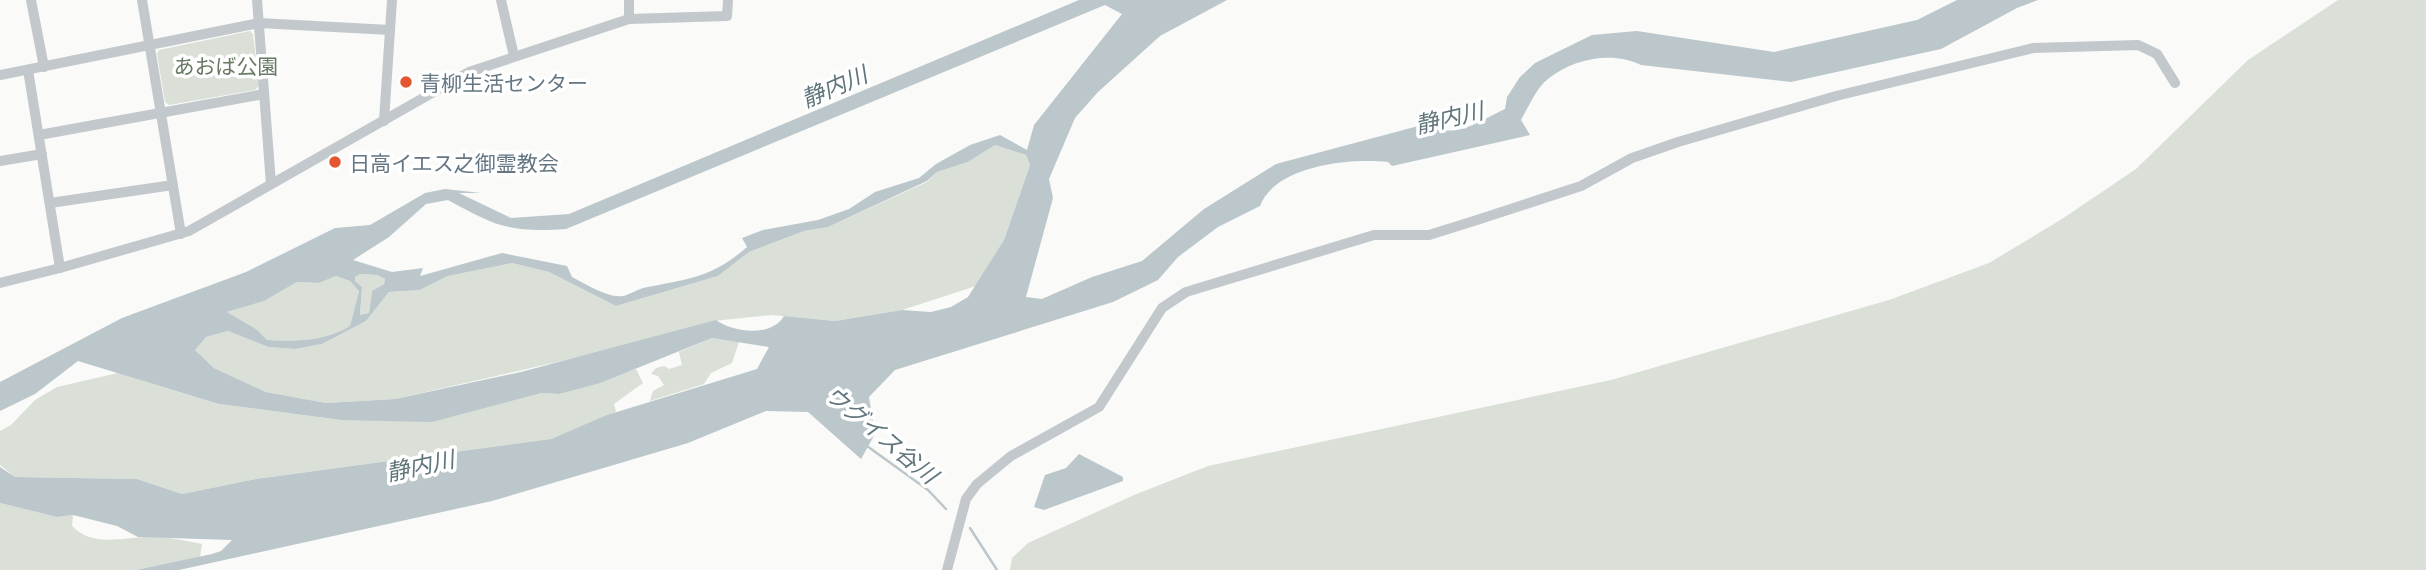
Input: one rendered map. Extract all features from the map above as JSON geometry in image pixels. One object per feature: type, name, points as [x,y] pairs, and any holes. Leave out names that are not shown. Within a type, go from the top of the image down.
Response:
[{"type":"street","points":[[31,0],[44,67]]},
{"type":"street","points":[[142,0],[181,234]]},
{"type":"street","points":[[257,0],[271,184]]},
{"type":"street","points":[[384,121],[392,0]]},
{"type":"street","points":[[501,0],[514,56]]},
{"type":"street","points":[[629,0],[629,19]]},
{"type":"street","points":[[0,283],[181,234],[468,72],[629,19],[727,16],[727,0]]},
{"type":"street","points":[[0,75],[259,23],[390,30]]},
{"type":"street","points":[[947,570],[966,499],[977,484],[1011,456],[1099,407],[1161,308],[1186,292],[1374,235],[1429,235],[1581,186],[1632,158],[1678,142],[1960,64],[2033,48],[2138,45],[2157,54],[2175,83]]},
{"type":"street","points":[[28,70],[60,268]]},
{"type":"street","points":[[39,135],[264,94]]},
{"type":"street","points":[[0,161],[42,154]]},
{"type":"street","points":[[50,203],[173,185]]},
{"type":"green space","points":[[2338,0],[2426,0],[2426,570],[1010,570],[1012,558],[1028,543],[1134,495],[1208,466],[1611,380],[1889,300],[1989,263],[2062,219],[2136,169],[2248,60]]},
{"type":"green space","name":"あおば公園","points":[[250,31],[253,34],[259,86],[255,90],[169,105],[165,102],[157,54],[159,50]]},
{"type":"green space","points":[[995,145],[1026,155],[1030,165],[1004,240],[976,286],[902,310],[835,321],[772,315],[713,321],[644,342],[395,399],[326,403],[266,392],[214,368],[194,349],[206,337],[228,331],[270,347],[295,349],[322,344],[366,321],[389,292],[420,290],[448,276],[512,263],[549,272],[616,306],[718,276],[749,252],[804,231],[828,227],[927,182],[937,172],[968,162]]},
{"type":"green space","points":[[377,275],[385,279],[384,284],[372,291],[369,313],[360,315],[362,287],[355,281],[355,276]]},
{"type":"green space","points":[[336,276],[350,281],[359,291],[350,326],[330,335],[299,340],[266,340],[256,329],[227,312],[264,301],[297,282],[319,283]]},
{"type":"green space","points":[[712,338],[739,342],[732,363],[711,373],[704,384],[650,401],[653,391],[664,385],[658,376],[651,374],[656,368],[664,366],[669,369],[682,365],[679,352]]},
{"type":"green space","points":[[636,369],[643,383],[614,404],[616,412],[551,439],[256,479],[182,494],[137,479],[15,477],[0,465],[0,431],[11,425],[35,400],[57,387],[118,373],[219,404],[341,420],[541,393],[559,394]]},
{"type":"green space","points":[[0,503],[57,517],[73,515],[72,526],[91,538],[113,540],[157,537],[202,544],[200,557],[136,570],[0,570]]},
{"type":"water","name":"静内川","points":[[1079,0],[1227,0],[1160,36],[1098,92],[1075,118],[1049,179],[1053,198],[1026,297],[1042,299],[1092,277],[1142,261],[1204,209],[1276,164],[1422,125],[1446,131],[1474,124],[1505,109],[1507,97],[1520,77],[1535,63],[1592,35],[1637,31],[1774,52],[1917,20],[1957,0],[2038,0],[2017,8],[1941,49],[1791,82],[1641,65],[1618,58],[1593,59],[1569,66],[1548,79],[1533,98],[1521,120],[1530,135],[1392,166],[1388,162],[1354,161],[1298,173],[1281,181],[1269,192],[1260,206],[1218,227],[1178,257],[1158,280],[1113,302],[895,370],[869,397],[875,434],[861,459],[808,412],[766,411],[688,443],[492,501],[179,570],[136,570],[212,554],[221,551],[232,540],[138,537],[117,526],[73,515],[57,517],[0,503],[0,467],[15,477],[137,479],[182,494],[256,479],[551,439],[607,415],[757,369],[769,347],[712,338],[600,383],[559,394],[541,393],[432,422],[341,420],[219,404],[78,361],[35,394],[0,411],[0,382],[122,318],[246,272],[335,228],[370,225],[425,193],[445,189],[481,193],[459,193],[511,218],[569,214]],"holes":[[[1105,5],[1122,14],[1034,125],[1027,150],[1000,135],[970,145],[936,164],[919,178],[875,192],[849,209],[818,220],[763,230],[742,238],[747,247],[722,265],[699,276],[617,296],[597,290],[572,277],[567,266],[502,253],[420,276],[423,268],[392,272],[353,260],[389,237],[426,204],[448,200],[504,226],[531,230],[566,229]],[[995,145],[1026,155],[1030,165],[1004,240],[968,297],[951,307],[931,312],[902,310],[835,321],[784,316],[771,327],[752,331],[733,328],[716,320],[521,372],[395,399],[326,403],[266,392],[214,368],[195,350],[206,337],[228,331],[269,347],[295,349],[322,344],[366,321],[389,292],[420,290],[448,276],[512,263],[549,272],[616,306],[718,276],[749,252],[804,231],[828,227],[927,181],[937,172],[968,162]],[[360,274],[377,275],[385,279],[384,284],[372,291],[369,313],[360,315],[362,287],[355,281],[355,277]],[[336,276],[350,281],[359,291],[350,326],[330,335],[310,339],[267,340],[256,329],[227,312],[264,301],[297,282],[319,283]]]},
{"type":"water","points":[[1079,454],[1123,477],[1123,481],[1044,510],[1034,507],[1045,475],[1066,468]]},
{"type":"waterway","name":"ウグイス谷川","points":[[867,446],[928,490],[946,509]]},
{"type":"waterway","name":"ウグイス谷川","points":[[970,528],[997,570]]},
{"type":"place","name":"青柳生活センター","points":[[406,82]]},
{"type":"place","name":"日高イエス之御霊教会","points":[[335,162]]}]
